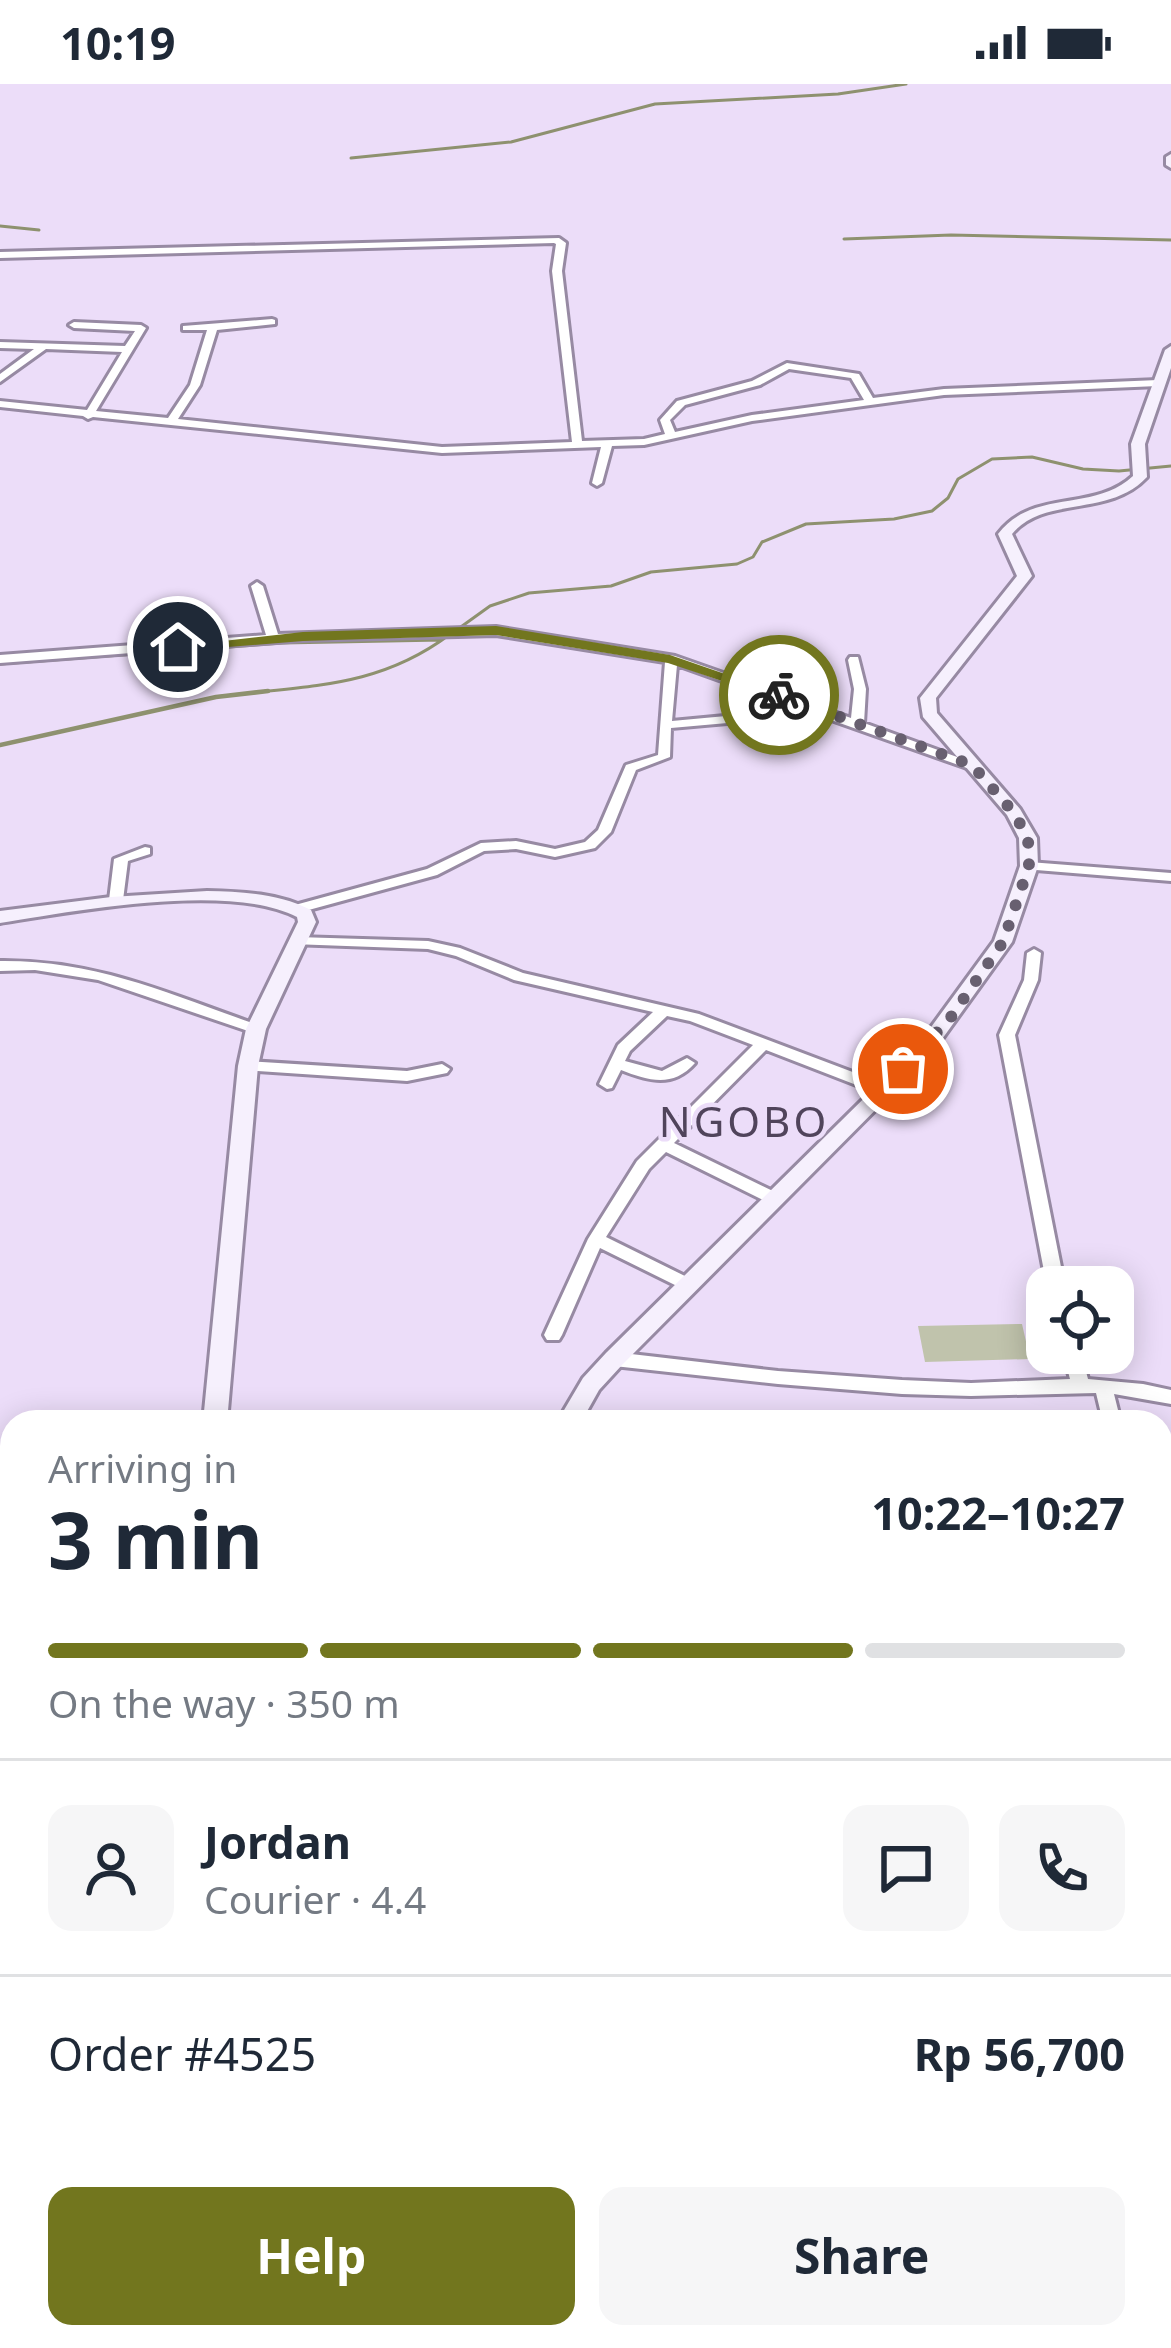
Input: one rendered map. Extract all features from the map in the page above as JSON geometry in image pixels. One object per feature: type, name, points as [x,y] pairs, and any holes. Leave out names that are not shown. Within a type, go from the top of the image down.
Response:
[{"type":"main road","points":[[576,1410],[614,1359],[925,1049],[992,958],[1013,921],[1023,873],[1029,866],[1028,838],[1022,824],[926,706],[932,692],[1025,576],[1005,529],[1033,514],[1120,495],[1141,471],[1138,444],[1171,350]]},
{"type":"main road","points":[[0,917],[116,900],[221,899],[281,902],[300,908],[307,922],[256,1029],[248,1066],[216,1410]]},
{"type":"street","points":[[0,255],[556,240],[561,243],[557,272],[577,443]]},
{"type":"street","points":[[186,328],[272,322]]},
{"type":"street","points":[[74,325],[138,325],[88,416]]},
{"type":"street","points":[[170,423],[195,385],[213,327]]},
{"type":"street","points":[[0,345],[46,341],[128,349]]},
{"type":"street","points":[[0,402],[8,394],[0,381],[46,341]]},
{"type":"street","points":[[671,436],[665,420],[674,406],[756,382],[791,366],[855,376],[871,403]]},
{"type":"street","points":[[0,402],[88,416],[424,450],[644,442],[752,418],[959,391],[1158,382]]},
{"type":"street","points":[[597,483],[608,442]]},
{"type":"street","points":[[257,586],[273,639]]},
{"type":"street","points":[[0,659],[481,630],[670,659],[972,765]]},
{"type":"street","points":[[300,908],[432,872],[481,847],[516,845],[555,853],[590,845],[604,832],[629,770],[664,757],[670,659]]},
{"type":"street","points":[[854,660],[860,688],[856,726]]},
{"type":"street","points":[[665,725],[818,711]]},
{"type":"street","points":[[116,900],[121,859],[145,850]]},
{"type":"street","points":[[1029,866],[1171,878]]},
{"type":"street","points":[[297,941],[442,947],[519,977],[664,1010],[882,1089]]},
{"type":"street","points":[[1034,953],[1031,980],[1007,1035],[1052,1266]]},
{"type":"street","points":[[0,966],[47,963],[84,968],[256,1029]]},
{"type":"street","points":[[607,1084],[623,1049],[664,1010]]},
{"type":"street","points":[[553,1335],[596,1238],[643,1165],[763,1044]]},
{"type":"street","points":[[616,1063],[664,1078],[676,1076],[687,1063]]},
{"type":"street","points":[[248,1066],[407,1076],[442,1069]]},
{"type":"street","points":[[663,1144],[773,1198]]},
{"type":"street","points":[[596,1238],[687,1284]]},
{"type":"street","points":[[614,1359],[943,1389],[1081,1387],[1171,1396]]},
{"type":"street","points":[[1078,1374],[1081,1387]]},
{"type":"street","points":[[1103,1388],[1109,1410]]},
{"type":"green space","points":[[1022,1324],[1026,1359],[925,1362],[918,1326]]},
{"type":"waterway","points":[[351,158],[511,142],[655,104],[838,94],[906,84]]},
{"type":"waterway","points":[[0,226],[39,230]]},
{"type":"waterway","points":[[844,239],[951,235],[1171,240]]},
{"type":"waterway","points":[[458,629],[490,606],[529,593],[611,586],[651,572],[737,564],[753,557],[762,542],[806,524],[894,519],[932,511],[948,498],[958,479],[992,459],[1032,457],[1083,469],[1119,471],[1171,466]]},
{"type":"waterway","points":[[441,640],[449,635]]},
{"type":"waterway","points":[[0,664],[282,643],[441,640]]},
{"type":"waterway","points":[[242,694],[350,680],[400,664],[441,640]]},
{"type":"waterway","points":[[242,694],[268,691]]},
{"type":"waterway","points":[[0,745],[242,694]]},
{"type":"way so far","points":[[779,695],[972,765],[1014,813],[1028,838],[1029,866],[1003,942],[951,1017],[903,1069]]},
{"type":"district","name":"NGOBO","points":[[744,1120]]},
{"type":"route","points":[[178,647],[303,636],[496,631],[670,659],[779,695]]}]
